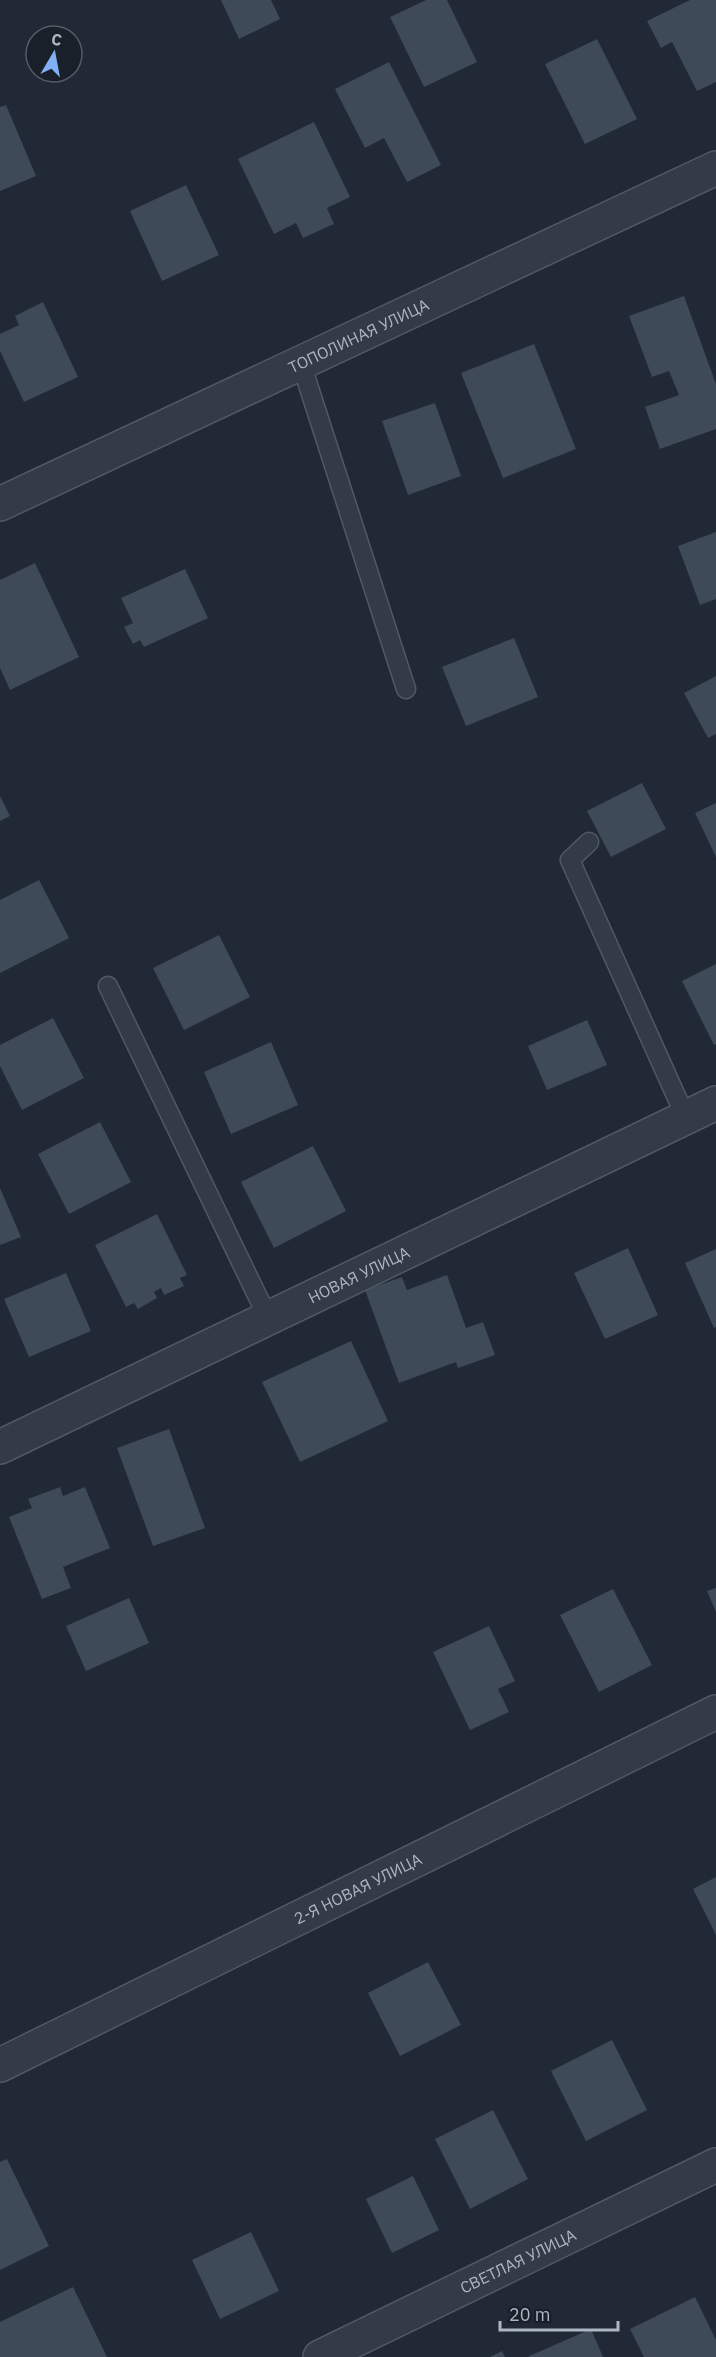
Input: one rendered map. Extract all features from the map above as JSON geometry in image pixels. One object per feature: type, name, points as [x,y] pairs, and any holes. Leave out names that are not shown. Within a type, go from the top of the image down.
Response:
[{"type":"street","name":"ТОПОЛИНАЯ УЛИЦА","points":[[0,504],[716,168]]},
{"type":"street","name":"НОВАЯ УЛИЦА","points":[[0,1447],[716,1103]]},
{"type":"street","name":"2-Я НОВАЯ УЛИЦА","points":[[0,2064],[716,1712]]},
{"type":"street","name":"СВЕТЛАЯ УЛИЦА","points":[[320,2357],[716,2166]]},
{"type":"lane","points":[[301,363],[406,689]]},
{"type":"lane","points":[[589,842],[570,860],[686,1118]]},
{"type":"lane","points":[[108,986],[268,1318]]},
{"type":"building","points":[[221,0],[271,0],[280,19],[239,39]]},
{"type":"building","points":[[426,0],[447,0],[477,62],[424,87],[390,17]]},
{"type":"building","points":[[690,0],[716,0],[716,82],[697,91],[672,42],[661,48],[647,21]]},
{"type":"building","points":[[597,39],[637,119],[585,144],[545,64]]},
{"type":"building","points":[[389,62],[441,165],[407,182],[384,138],[365,148],[335,89]]},
{"type":"building","points":[[6,105],[36,176],[0,191],[0,107]]},
{"type":"building","points":[[314,122],[350,197],[327,208],[334,224],[303,238],[296,223],[274,234],[238,159]]},
{"type":"building","points":[[186,185],[219,255],[162,281],[130,211]]},
{"type":"building","points":[[684,296],[716,384],[716,429],[660,449],[645,407],[679,395],[669,371],[652,377],[629,316]]},
{"type":"building","points":[[43,302],[78,377],[24,402],[0,351],[0,334],[19,325],[15,316]]},
{"type":"building","points":[[534,344],[576,449],[503,478],[461,373]]},
{"type":"building","points":[[435,403],[461,476],[408,495],[382,421]]},
{"type":"building","points":[[716,532],[716,599],[700,605],[678,546]]},
{"type":"building","points":[[35,563],[79,657],[10,690],[0,668],[0,580]]},
{"type":"building","points":[[185,569],[208,618],[144,647],[140,640],[133,644],[124,627],[133,623],[121,598]]},
{"type":"building","points":[[514,638],[538,697],[466,726],[442,667]]},
{"type":"building","points":[[716,676],[716,734],[708,738],[684,693]]},
{"type":"building","points":[[642,783],[666,829],[611,857],[587,811]]},
{"type":"building","points":[[0,796],[10,816],[0,821]]},
{"type":"building","points":[[716,803],[716,857],[695,813]]},
{"type":"building","points":[[39,880],[69,938],[0,973],[0,900]]},
{"type":"building","points":[[219,935],[250,997],[184,1030],[153,968]]},
{"type":"building","points":[[716,964],[716,1044],[714,1045],[682,981]]},
{"type":"building","points":[[53,1018],[84,1078],[22,1110],[0,1066],[0,1045]]},
{"type":"building","points":[[587,1020],[607,1065],[547,1090],[528,1046]]},
{"type":"building","points":[[271,1042],[298,1105],[231,1134],[204,1072]]},
{"type":"building","points":[[100,1122],[131,1182],[69,1214],[38,1154]]},
{"type":"building","points":[[313,1146],[346,1211],[274,1248],[241,1182]]},
{"type":"building","points":[[0,1188],[21,1237],[0,1245]]},
{"type":"building","points":[[157,1214],[187,1275],[180,1278],[184,1286],[164,1295],[161,1288],[154,1292],[157,1298],[138,1309],[134,1303],[126,1307],[95,1245]]},
{"type":"building","points":[[628,1248],[658,1315],[605,1339],[574,1273]]},
{"type":"building","points":[[716,1249],[716,1327],[714,1328],[685,1263]]},
{"type":"building","points":[[66,1273],[91,1331],[29,1357],[4,1299]]},
{"type":"building","points":[[447,1275],[466,1328],[483,1322],[495,1355],[458,1368],[456,1362],[399,1383],[365,1290],[402,1277],[407,1290]]},
{"type":"building","points":[[351,1341],[388,1421],[300,1462],[262,1382]]},
{"type":"building","points":[[169,1429],[205,1528],[153,1546],[117,1448]]},
{"type":"building","points":[[60,1487],[63,1496],[85,1487],[110,1548],[63,1567],[71,1588],[42,1599],[9,1517],[32,1508],[28,1499]]},
{"type":"building","points":[[716,1588],[716,1612],[707,1591]]},
{"type":"building","points":[[613,1589],[652,1665],[599,1692],[560,1615]]},
{"type":"building","points":[[129,1598],[149,1643],[86,1671],[66,1626]]},
{"type":"building","points":[[489,1626],[515,1681],[498,1689],[509,1712],[470,1730],[433,1652]]},
{"type":"building","points":[[716,1877],[716,1935],[693,1889]]},
{"type":"building","points":[[428,1962],[461,2025],[400,2056],[368,1993]]},
{"type":"building","points":[[612,2040],[647,2110],[586,2141],[551,2071]]},
{"type":"building","points":[[493,2110],[528,2179],[470,2209],[435,2139]]},
{"type":"building","points":[[7,2159],[49,2246],[0,2270],[0,2162]]},
{"type":"building","points":[[413,2176],[439,2230],[392,2253],[366,2199]]},
{"type":"building","points":[[251,2232],[279,2291],[220,2319],[192,2260]]},
{"type":"building","points":[[73,2287],[107,2357],[0,2357],[0,2322]]},
{"type":"building","points":[[695,2297],[716,2340],[716,2357],[644,2357],[630,2329]]},
{"type":"building","points":[[591,2329],[603,2357],[527,2357]]},
{"type":"building","points":[[502,2351],[505,2357],[490,2357]]}]
